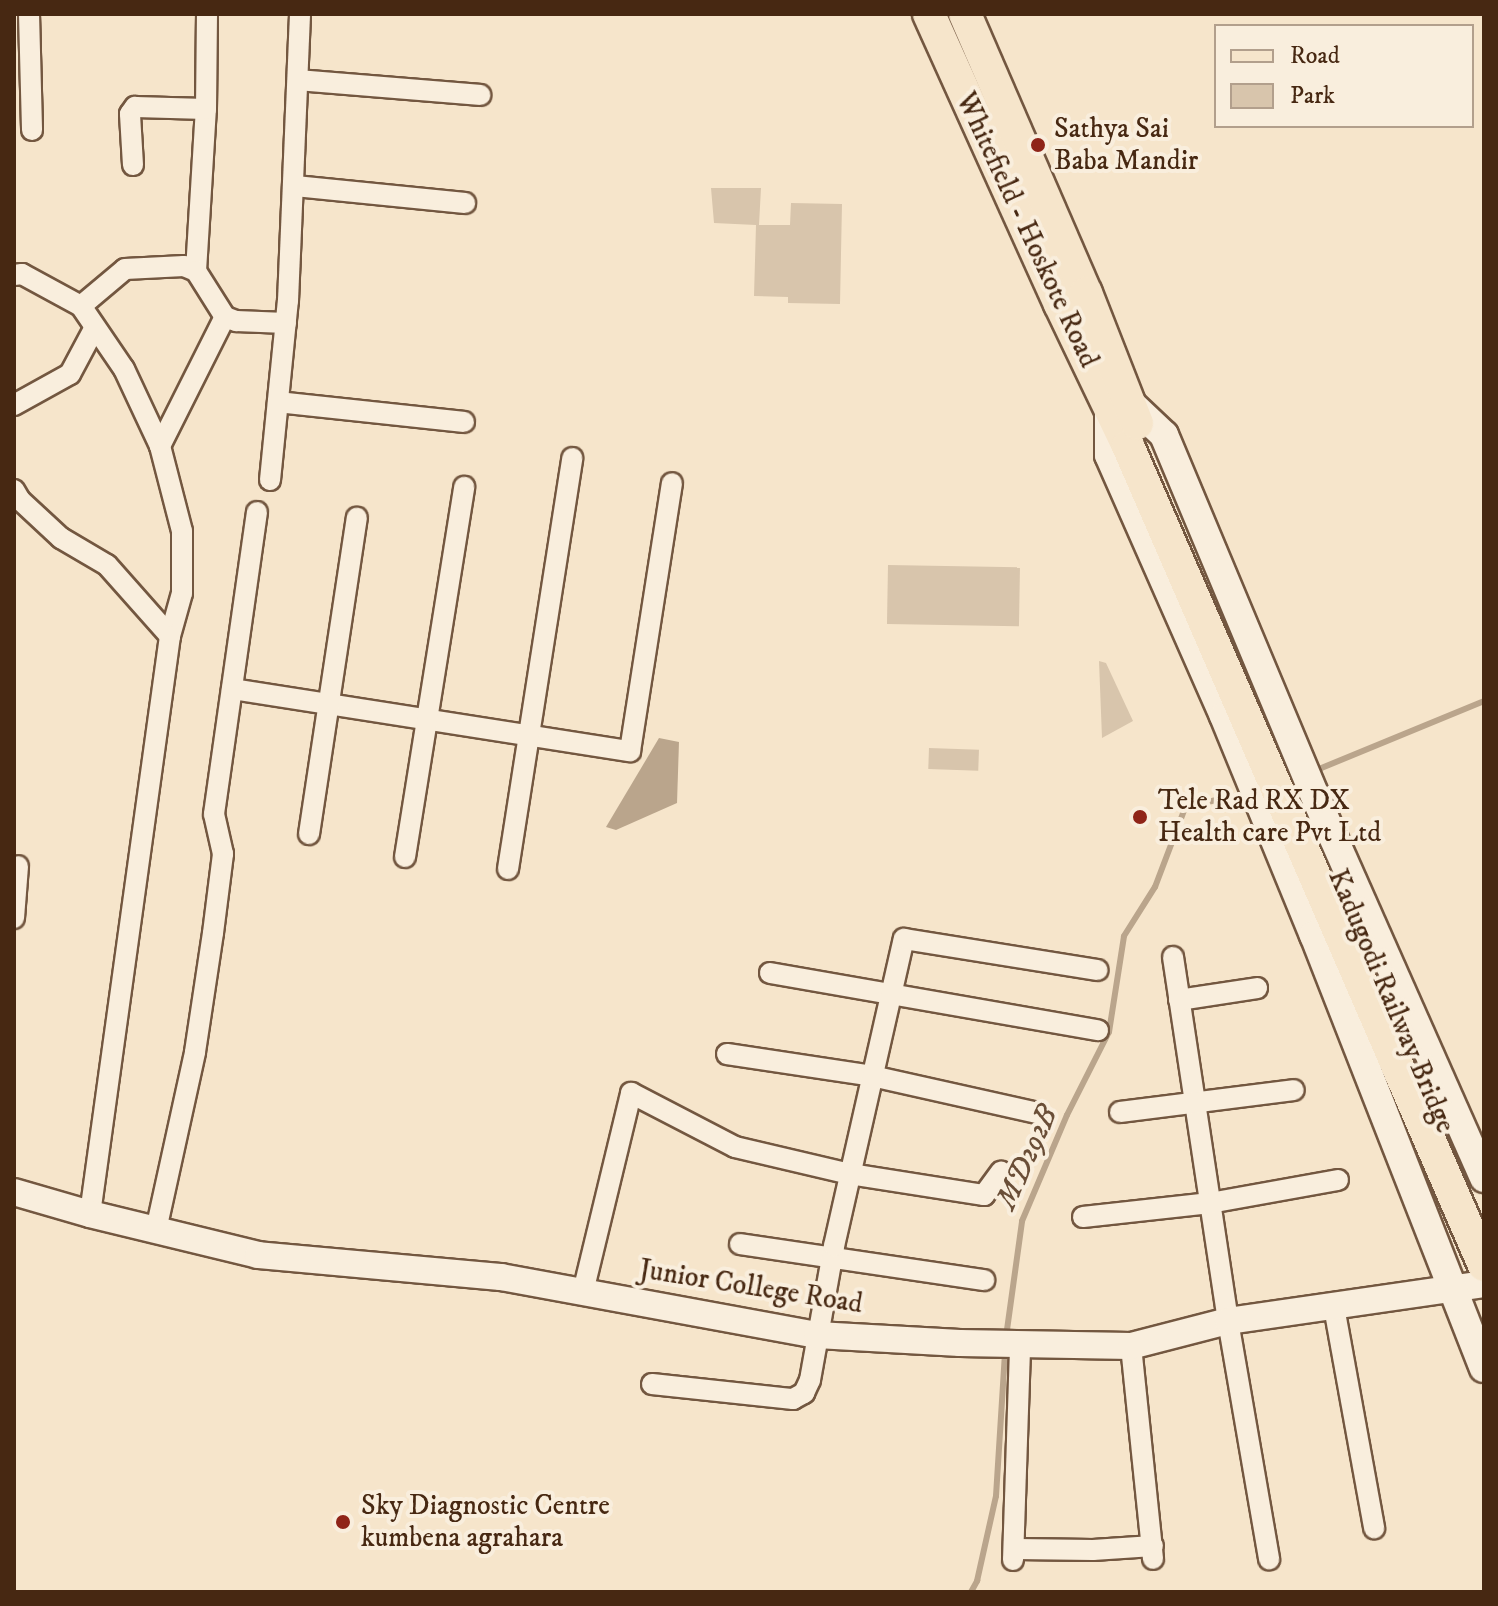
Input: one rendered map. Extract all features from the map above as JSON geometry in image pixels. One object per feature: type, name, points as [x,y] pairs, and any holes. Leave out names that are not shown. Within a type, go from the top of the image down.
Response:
[{"type":"main road","name":"Whitefield - Hoskote Road","points":[[929,14],[1119,406]]},
{"type":"main road","points":[[965,14],[1119,406],[1484,1265]]},
{"type":"main road","points":[[1119,406],[1164,435],[1314,794],[1484,1178]]},
{"type":"main road","points":[[1119,406],[1109,455],[1224,716],[1314,935],[1484,1368]]},
{"type":"main road","name":"Kadugodi Railway Bridge","points":[[1135,440],[1259,694],[1484,1217]]},
{"type":"street","points":[[29,14],[32,130]]},
{"type":"street","points":[[196,271],[206,109],[207,14]]},
{"type":"street","points":[[270,480],[286,323],[295,186],[300,14]]},
{"type":"street","points":[[298,80],[480,95]]},
{"type":"street","points":[[133,165],[130,114],[135,107],[206,109]]},
{"type":"street","points":[[295,186],[465,203]]},
{"type":"street","points":[[81,306],[125,269],[184,266],[196,271],[225,317],[236,321],[286,323]]},
{"type":"street","points":[[14,275],[22,274],[81,306],[124,369],[160,446],[182,531],[182,593],[170,636],[90,1214]]},
{"type":"street","points":[[160,446],[225,317]]},
{"type":"street","points":[[14,405],[70,374],[94,329]]},
{"type":"street","points":[[278,402],[464,422]]},
{"type":"street","points":[[508,869],[572,458]]},
{"type":"street","points":[[232,689],[630,751],[672,483]]},
{"type":"street","points":[[405,857],[464,487]]},
{"type":"street","points":[[16,499],[61,538],[107,565],[170,636]]},
{"type":"street","points":[[156,1230],[195,1052],[213,933],[223,854],[214,814],[257,512]]},
{"type":"street","points":[[309,834],[357,518]]},
{"type":"street","points":[[14,918],[18,866]]},
{"type":"street","points":[[652,1384],[793,1399],[804,1393],[810,1380],[832,1258],[904,939],[1098,970]]},
{"type":"street","points":[[1173,957],[1228,1321],[1269,1559]]},
{"type":"street","points":[[770,973],[1098,1030]]},
{"type":"street","points":[[1179,1000],[1257,988]]},
{"type":"street","points":[[727,1054],[872,1076],[1037,1113]]},
{"type":"street","points":[[1120,1112],[1294,1090]]},
{"type":"street","points":[[583,1292],[631,1093],[735,1147],[850,1174],[984,1195],[1001,1172]]},
{"type":"street","points":[[1083,1217],[1210,1203],[1338,1180]]},
{"type":"street","name":"Junior College Road","points":[[14,1192],[258,1255],[501,1277],[817,1335],[1131,1346],[1228,1321],[1484,1284]]},
{"type":"street","points":[[740,1244],[984,1280]]},
{"type":"street","points":[[1334,1307],[1374,1528]]},
{"type":"street","points":[[1020,1344],[1014,1554],[1153,1552],[1142,1478],[1131,1346]]},
{"type":"green space","points":[[711,188],[761,188],[759,225],[790,225],[791,203],[842,204],[840,304],[788,303],[788,297],[754,296],[756,225],[714,223]]},
{"type":"green space","points":[[888,565],[1020,567],[1019,626],[887,624]]},
{"type":"green space","points":[[1099,661],[1106,663],[1133,721],[1102,738]]},
{"type":"green space","points":[[929,748],[979,750],[978,771],[928,769]]},
{"type":"shaded area","points":[[659,738],[679,742],[677,803],[616,830],[606,827]]},
{"type":"waterway","name":"MD292B","points":[[1319,769],[1484,701]]},
{"type":"waterway","name":"MD292B","points":[[1006,1337],[1022,1221],[1067,1115],[1109,1032],[1124,936],[1155,887],[1185,808],[1231,796]]},
{"type":"waterway","name":"MD292B","points":[[971,1592],[977,1581],[996,1496],[1005,1352]]},
{"type":"place","name":"Sathya Sai Baba Mandir","points":[[1038,145]]},
{"type":"place","name":"Tele Rad RX DX Health care Pvt Ltd","points":[[1140,817]]},
{"type":"place","name":"Sky Diagnostic Centre kumbena agrahara","points":[[343,1522]]}]
